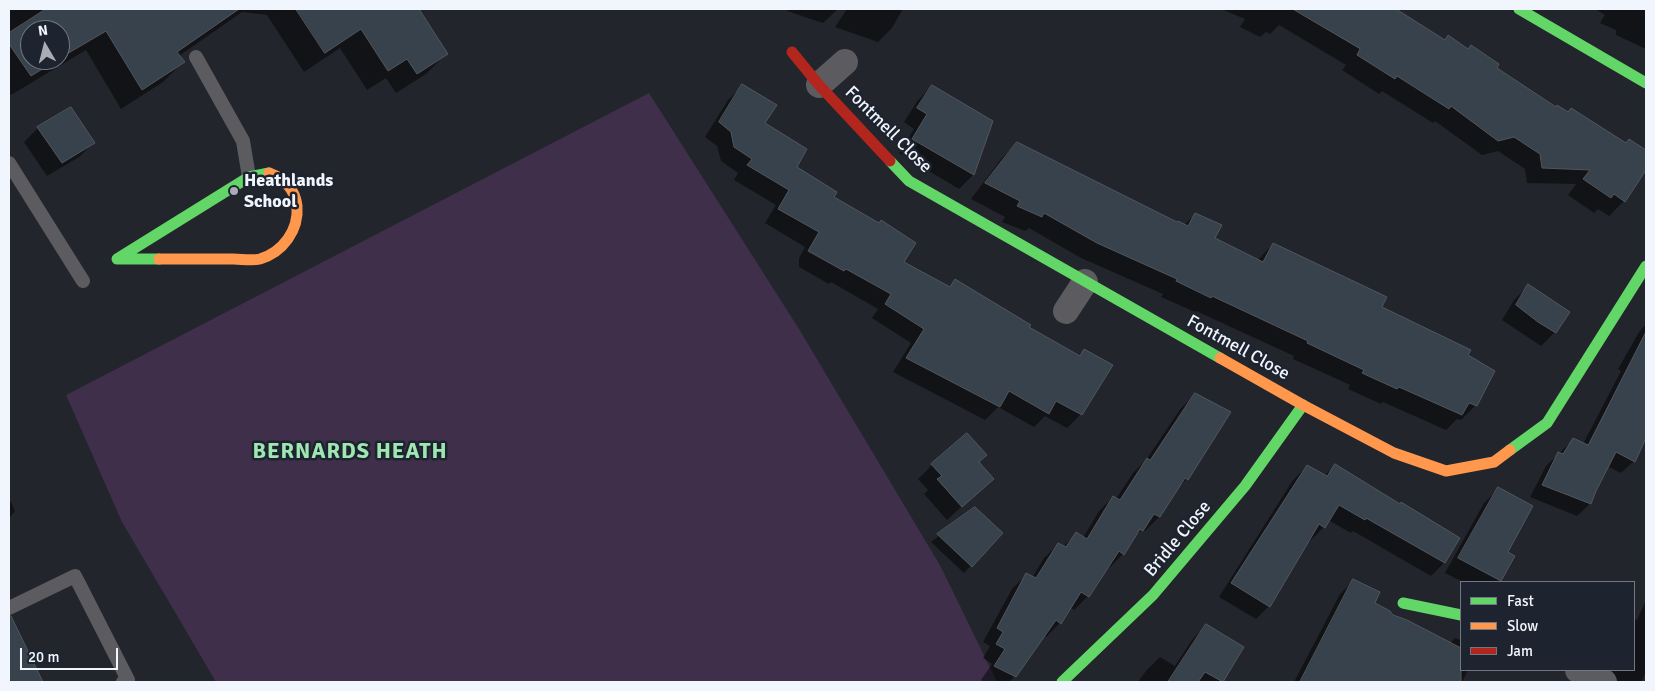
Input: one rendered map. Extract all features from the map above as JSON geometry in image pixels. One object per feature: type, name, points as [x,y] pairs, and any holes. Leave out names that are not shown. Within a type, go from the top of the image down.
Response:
[{"type":"street","points":[[1519,9],[1646,83]]},
{"type":"street","name":"Fontmell Close","points":[[792,52],[909,182],[1303,405],[1394,453],[1446,471],[1494,462],[1547,423],[1646,266]]},
{"type":"street","points":[[819,84],[846,62]]},
{"type":"street","points":[[269,173],[286,182],[294,198],[298,214],[293,233],[279,249],[259,259],[117,260],[249,177],[269,173]]},
{"type":"street","points":[[1066,311],[1085,282]]},
{"type":"street","name":"Bridle Close","points":[[1062,682],[1153,595],[1245,486],[1303,405]]},
{"type":"street","points":[[1403,603],[1460,615]]},
{"type":"street","points":[[1580,671],[1604,682]]},
{"type":"lane","points":[[196,57],[243,142],[249,177]]},
{"type":"lane","points":[[9,163],[83,281]]},
{"type":"lane","points":[[9,608],[75,576],[128,680],[124,682]]},
{"type":"shaded area","points":[[649,93],[799,329],[941,567],[997,682],[216,682],[122,522],[66,395]]},
{"type":"building","points":[[46,9],[239,9],[177,52],[185,62],[142,90],[106,31],[70,52],[70,20],[29,20]]},
{"type":"building","points":[[296,9],[419,9],[448,54],[417,74],[407,59],[388,71],[361,29],[325,53]]},
{"type":"building","points":[[1293,9],[1396,9],[1445,40],[1448,35],[1468,49],[1471,45],[1499,64],[1497,68],[1556,107],[1557,105],[1568,112],[1571,108],[1626,143],[1629,139],[1646,150],[1646,170],[1625,202],[1614,194],[1611,198],[1583,179],[1590,170],[1542,168],[1540,154],[1514,137],[1498,141],[1451,106],[1449,109],[1397,76],[1395,79],[1357,55],[1360,49]]},
{"type":"building","points":[[20,26],[20,60],[9,44],[9,33]]},
{"type":"building","points":[[27,70],[41,70],[31,76]]},
{"type":"building","points":[[742,84],[777,105],[765,123],[807,149],[797,167],[837,192],[834,197],[879,223],[881,220],[916,243],[904,262],[950,287],[955,279],[1031,325],[1029,327],[1080,356],[1084,349],[1113,365],[1082,415],[1056,401],[1049,414],[1009,391],[1000,407],[906,358],[924,329],[885,304],[891,294],[808,251],[819,232],[778,209],[789,190],[747,165],[752,159],[734,147],[731,132],[719,122]]},
{"type":"building","points":[[932,85],[993,121],[974,175],[912,139],[927,114],[917,108]]},
{"type":"building","points":[[71,107],[95,143],[62,163],[37,127]]},
{"type":"building","points":[[1017,142],[1177,222],[1188,226],[1195,213],[1222,225],[1215,238],[1263,262],[1273,243],[1387,297],[1382,307],[1471,350],[1468,355],[1495,371],[1477,406],[1469,403],[1462,415],[1399,387],[1397,389],[1362,373],[1364,370],[1307,343],[1308,341],[1212,296],[1211,298],[1176,281],[1177,279],[1097,243],[1044,213],[1042,217],[1017,206],[1020,201],[985,183]]},
{"type":"building","points":[[1528,284],[1570,312],[1556,333],[1516,305]]},
{"type":"building","points":[[1646,332],[1646,438],[1635,462],[1616,452],[1591,504],[1542,485],[1558,452],[1563,454],[1573,438],[1588,445]]},
{"type":"building","points":[[1195,393],[1231,412],[1188,480],[1185,478],[1160,517],[1154,514],[1143,531],[1140,529],[1124,555],[1119,551],[1089,597],[1081,592],[1061,624],[1056,620],[1016,677],[994,666],[1005,649],[996,644],[1003,632],[997,628],[1026,573],[1036,578],[1058,543],[1066,547],[1076,532],[1087,539],[1113,496],[1120,500],[1147,458],[1150,460]]},
{"type":"building","points":[[967,433],[987,455],[979,462],[994,479],[962,507],[937,479],[942,476],[931,464]]},
{"type":"building","points":[[1335,464],[1460,538],[1445,563],[1366,518],[1365,520],[1339,505],[1325,528],[1319,524],[1270,607],[1231,583],[1307,465],[1327,476]]},
{"type":"building","points":[[1498,487],[1533,506],[1508,552],[1515,556],[1501,581],[1458,558]]},
{"type":"building","points":[[975,507],[1003,533],[972,567],[937,534]]},
{"type":"building","points":[[1353,579],[1380,592],[1375,603],[1390,611],[1393,615],[1407,620],[1460,647],[1461,682],[1300,682]]},
{"type":"building","points":[[11,616],[43,682],[9,682],[9,617]]},
{"type":"building","points":[[1206,624],[1244,647],[1223,682],[1205,672],[1198,682],[1168,682]]},
{"type":"traffic: fast","points":[[1519,9],[1646,83]]},
{"type":"traffic: fast","points":[[890,161],[909,181],[1220,358]]},
{"type":"traffic: fast","points":[[159,259],[117,259],[249,177],[269,173]]},
{"type":"traffic: fast","points":[[1510,450],[1547,423],[1646,266]]},
{"type":"traffic: fast","points":[[1062,682],[1153,595],[1245,486],[1303,405]]},
{"type":"traffic: fast","points":[[1403,603],[1460,615]]},
{"type":"traffic: slow","points":[[159,259],[254,260],[268,256],[276,251],[288,239],[292,231],[297,215],[297,206],[294,195],[288,185],[280,178],[269,173]]},
{"type":"traffic: slow","points":[[1220,358],[1394,453],[1446,471],[1494,462],[1510,450]]},
{"type":"traffic: jam","points":[[792,52],[819,85],[890,161]]},
{"type":"place","name":"Heathlands School","points":[[234,191]]},
{"type":"district","name":"BERNARDS HEATH","points":[[350,452]]}]
